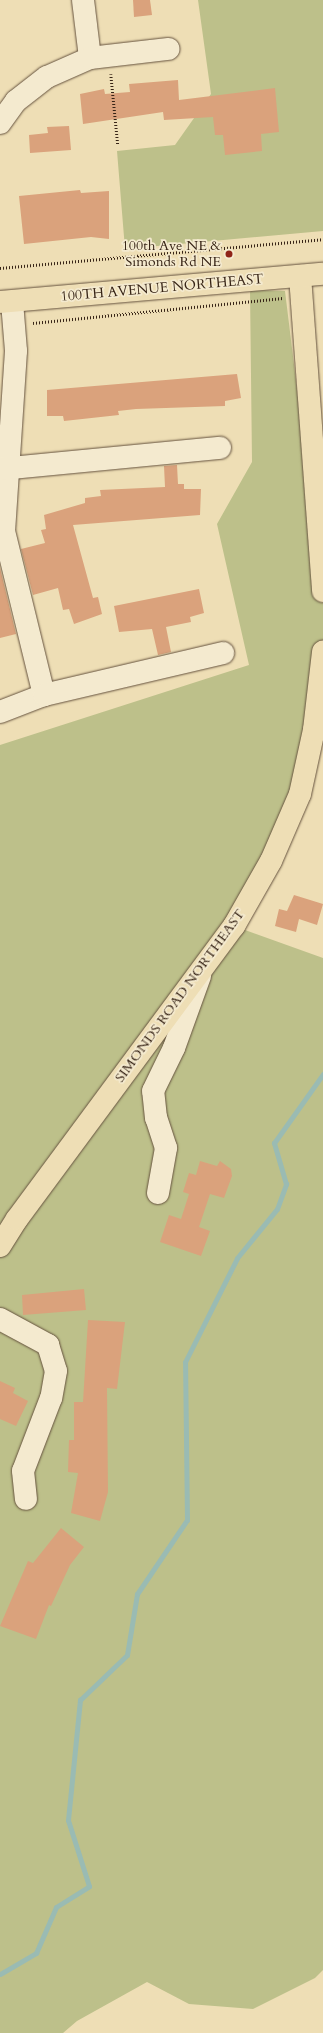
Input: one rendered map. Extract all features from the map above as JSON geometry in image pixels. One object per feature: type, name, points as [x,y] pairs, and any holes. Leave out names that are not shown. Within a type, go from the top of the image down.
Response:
[{"type":"main road","name":"100TH AVENUE NORTHEAST","points":[[6,302],[323,274]]},
{"type":"main road","points":[[300,276],[323,591]]},
{"type":"main road","name":"SIMONDS ROAD NORTHEAST","points":[[0,1246],[17,1219],[234,926],[271,861],[300,794],[321,697],[323,652]]},
{"type":"street","points":[[83,0],[90,58]]},
{"type":"street","points":[[0,123],[16,101],[47,78],[90,58],[168,49]]},
{"type":"street","points":[[6,302],[14,324],[16,351],[4,469],[4,531],[44,695]]},
{"type":"street","points":[[4,469],[220,448]]},
{"type":"street","points":[[0,712],[44,695],[222,653]]},
{"type":"street","points":[[158,1193],[166,1148],[156,1118],[153,1092],[174,1048],[203,968]]},
{"type":"street","points":[[0,1319],[48,1345],[56,1371],[51,1398],[23,1471],[26,1499]]},
{"type":"path","points":[[110,66],[118,146]]},
{"type":"path","points":[[0,268],[323,239]]},
{"type":"path","points":[[14,324],[274,299]]},
{"type":"green space","points":[[198,0],[323,0],[323,231],[125,249],[117,151],[175,145],[211,94]]},
{"type":"green space","points":[[250,290],[285,291],[323,602],[323,652],[300,794],[234,926],[323,958],[323,1970],[315,1978],[253,2009],[189,2004],[147,1982],[77,2021],[63,2033],[0,2033],[0,745],[249,665],[217,524],[252,462]]},
{"type":"building","points":[[133,0],[150,0],[152,15],[134,17]]},
{"type":"building","points":[[178,80],[179,100],[275,88],[279,132],[261,134],[262,151],[225,155],[223,135],[215,135],[213,117],[164,120],[163,112],[83,124],[80,94],[104,89],[105,94],[130,92],[129,84]]},
{"type":"building","points":[[69,126],[71,150],[30,153],[29,135],[48,133],[47,127]]},
{"type":"building","points":[[80,190],[81,193],[109,191],[109,239],[91,237],[24,244],[19,196]]},
{"type":"building","points":[[237,374],[241,398],[225,401],[225,406],[136,409],[118,411],[119,415],[64,421],[63,416],[47,416],[47,390]]},
{"type":"building","points":[[177,465],[178,484],[184,484],[184,489],[201,489],[200,515],[73,525],[93,598],[98,597],[102,614],[74,624],[69,609],[63,610],[58,588],[33,595],[21,549],[45,543],[41,530],[46,529],[44,515],[85,503],[85,498],[101,496],[100,490],[165,487],[164,466]]},
{"type":"building","points":[[0,568],[16,634],[0,638]]},
{"type":"building","points":[[199,589],[204,613],[190,617],[191,622],[166,627],[171,652],[158,655],[152,629],[119,632],[114,606]]},
{"type":"building","points":[[294,895],[323,904],[317,925],[299,919],[296,932],[275,926],[279,909],[287,911]]},
{"type":"building","points":[[200,1161],[217,1166],[220,1161],[231,1169],[232,1176],[224,1198],[210,1194],[199,1227],[210,1231],[201,1256],[160,1242],[169,1215],[181,1219],[189,1194],[183,1192],[189,1173],[196,1175]]},
{"type":"building","points":[[84,1289],[86,1310],[23,1315],[22,1295]]},
{"type":"building","points":[[88,1320],[125,1322],[117,1389],[107,1388],[108,1492],[100,1521],[71,1513],[78,1473],[68,1472],[69,1440],[74,1440],[74,1402],[83,1402]]},
{"type":"building","points":[[0,1381],[15,1388],[13,1393],[28,1401],[16,1426],[0,1419]]},
{"type":"building","points":[[61,1528],[84,1547],[70,1565],[51,1606],[49,1605],[36,1639],[0,1626],[28,1561],[33,1563]]},
{"type":"waterway","points":[[0,1974],[36,1953],[56,1907],[89,1886],[68,1820],[80,1700],[127,1655],[137,1594],[187,1520],[185,1362],[237,1258],[277,1209],[286,1184],[274,1143],[323,1074]]},
{"type":"place","name":"100th Ave NE & Simonds Rd NE","points":[[229,254]]}]
